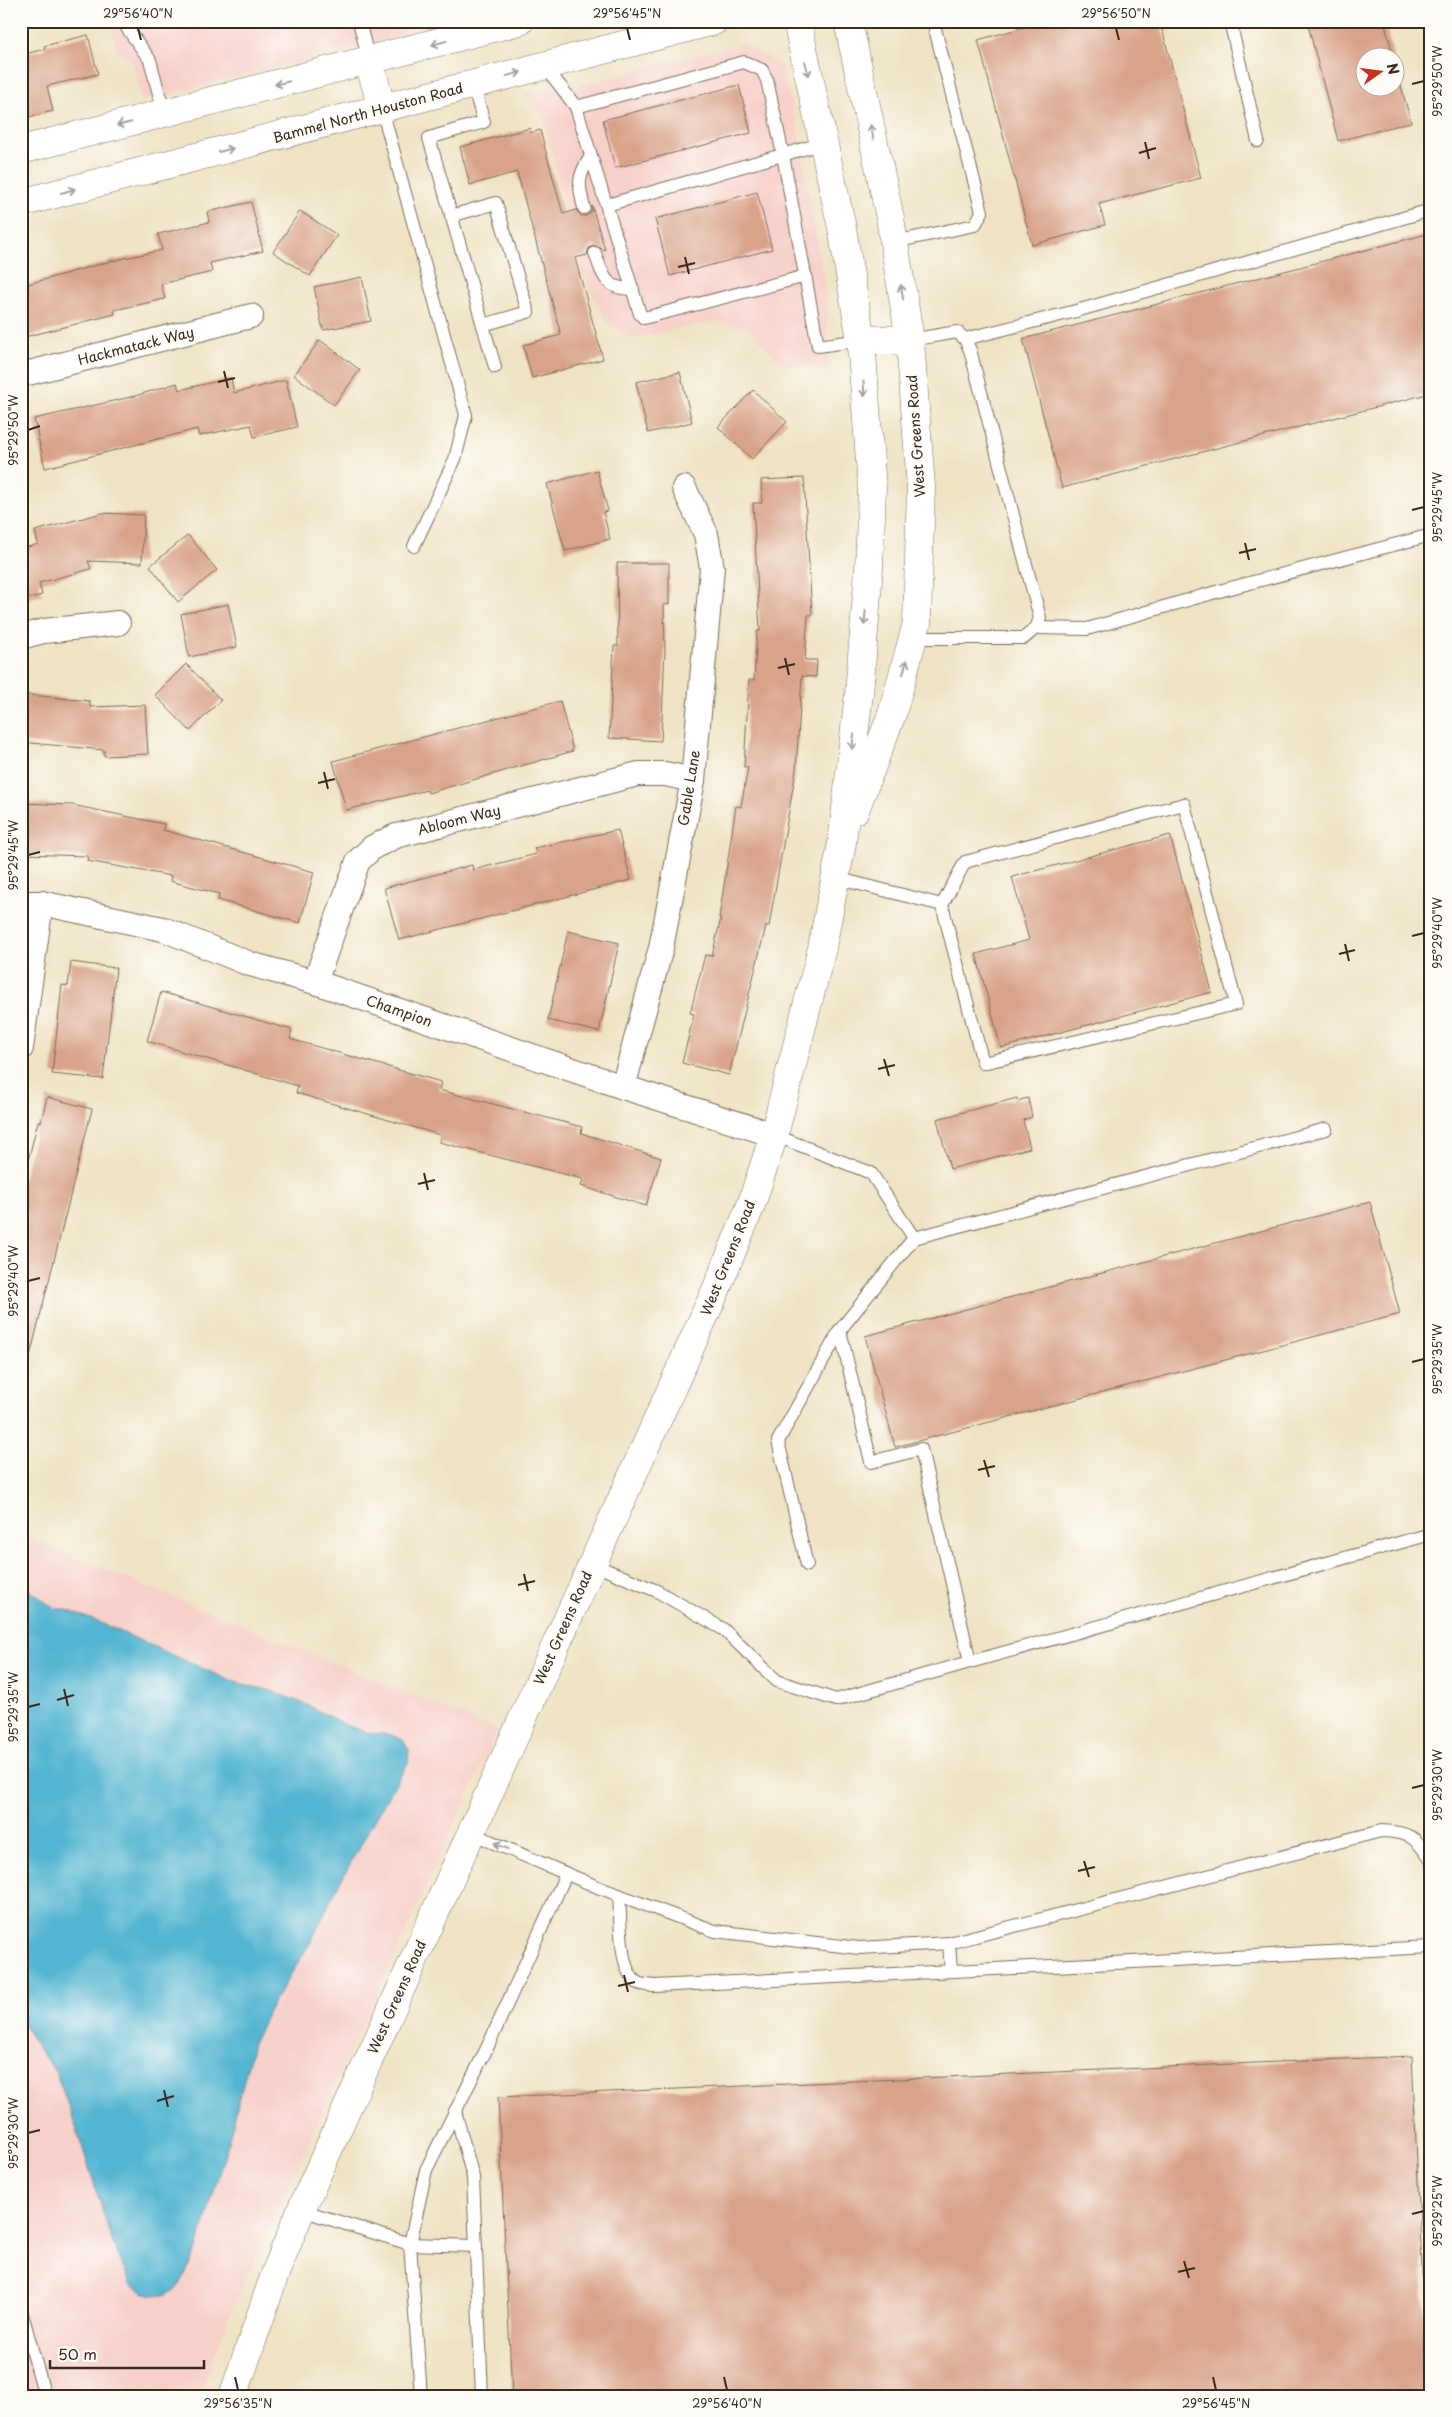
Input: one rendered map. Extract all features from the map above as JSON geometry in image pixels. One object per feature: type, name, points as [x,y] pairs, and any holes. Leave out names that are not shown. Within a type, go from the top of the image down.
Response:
[{"type":"main road","points":[[21,150],[520,21]]},
{"type":"main road","name":"Bammel North Houston Road","points":[[21,203],[714,21]]},
{"type":"main road","name":"West Greens Road","points":[[233,2396],[276,2271],[301,2210],[716,1290],[750,1205],[774,1135],[822,948],[842,844],[860,684],[872,488],[860,340],[842,228],[797,21]]},
{"type":"main road","name":"West Greens Road","points":[[842,844],[892,714],[917,623],[921,487],[910,340],[894,242],[848,21]]},
{"type":"main road","points":[[369,61],[382,109]]},
{"type":"main road","points":[[860,340],[910,340]]},
{"type":"street","name":"Hackmatack Way","points":[[21,375],[251,316]]},
{"type":"street","name":"Gable Lane","points":[[623,1087],[661,948],[693,780],[712,568],[706,534],[684,488]]},
{"type":"street","points":[[21,637],[44,631],[118,623]]},
{"type":"street","name":"Abloom Way","points":[[314,982],[358,861],[373,847],[396,836],[638,774],[665,774],[693,780]]},
{"type":"street","points":[[21,1048],[31,903]]},
{"type":"street","name":"Champion","points":[[31,903],[163,929],[250,964],[314,982],[623,1087],[774,1135]]},
{"type":"lane","points":[[122,21],[150,60],[164,114]]},
{"type":"lane","points":[[359,21],[369,61]]},
{"type":"lane","points":[[894,242],[975,225],[982,212],[933,21]]},
{"type":"lane","points":[[1230,21],[1258,142]]},
{"type":"lane","points":[[576,107],[744,62],[762,70],[767,80],[783,155],[818,346],[860,340]]},
{"type":"lane","points":[[545,66],[576,107],[640,314],[644,318],[806,276]]},
{"type":"lane","points":[[473,85],[484,122],[429,138],[495,367]]},
{"type":"lane","points":[[382,109],[466,415],[455,459],[414,546]]},
{"type":"lane","points":[[606,206],[824,143]]},
{"type":"lane","points":[[584,208],[578,184],[580,175],[591,156]]},
{"type":"lane","points":[[451,216],[496,203],[528,312],[483,326]]},
{"type":"lane","points":[[965,339],[1076,311],[1431,210]]},
{"type":"lane","points":[[595,252],[603,274],[610,285],[622,289],[633,289]]},
{"type":"lane","points":[[910,340],[957,332],[965,339],[970,350],[1040,618],[1036,628],[1024,638],[913,638]]},
{"type":"lane","points":[[1036,628],[1087,629],[1224,590],[1431,536]]},
{"type":"lane","points":[[1184,804],[1236,1004],[983,1063],[942,905],[965,862],[1184,804]]},
{"type":"lane","points":[[836,878],[942,905]]},
{"type":"lane","points":[[807,1565],[778,1440],[840,1330],[914,1238],[1326,1129]]},
{"type":"lane","points":[[774,1135],[871,1174],[914,1238]]},
{"type":"lane","points":[[840,1330],[871,1462],[921,1449],[970,1662]]},
{"type":"lane","points":[[592,1564],[657,1591],[724,1629],[777,1681],[836,1700],[1431,1534]]},
{"type":"lane","points":[[470,1833],[620,1896],[715,1931],[859,1948],[949,1943],[1381,1831],[1404,1832],[1420,1843],[1431,1860]]},
{"type":"lane","points":[[421,2396],[410,2244],[426,2170],[488,2046],[566,1874]]},
{"type":"lane","points":[[620,1896],[624,1958],[630,1974],[638,1983],[654,1986],[1431,1947]]},
{"type":"lane","points":[[949,1943],[950,1971]]},
{"type":"lane","points":[[455,2111],[473,2177],[482,2396]]},
{"type":"lane","points":[[301,2210],[410,2244],[476,2246]]},
{"type":"lane","points":[[21,2310],[45,2396]]},
{"type":"shaded area","points":[[109,21],[401,21],[405,35],[142,101],[133,63],[117,51]]},
{"type":"shaded area","points":[[744,43],[781,66],[797,124],[827,299],[828,364],[783,366],[749,328],[716,321],[631,339],[609,325],[583,276],[543,118],[523,93],[571,87]]},
{"type":"shaded area","points":[[21,1535],[498,1730],[231,2311],[200,2396],[21,2396]]},
{"type":"water","points":[[21,1584],[54,1608],[67,1610],[101,1623],[231,1681],[272,1691],[305,1704],[346,1725],[370,1733],[392,1735],[403,1740],[409,1750],[408,1763],[332,1897],[312,1940],[269,2010],[253,2044],[227,2147],[197,2249],[180,2285],[165,2296],[144,2293],[130,2283],[112,2241],[77,2130],[56,2073],[31,2038],[21,2019]]},
{"type":"building","points":[[1047,21],[1160,21],[1201,178],[1099,204],[1105,225],[1032,245],[978,40]]},
{"type":"building","points":[[1307,21],[1384,21],[1391,48],[1354,48],[1354,98],[1404,98],[1404,96],[1411,122],[1338,141]]},
{"type":"building","points":[[88,35],[98,74],[47,86],[53,111],[21,119],[21,55],[45,49],[44,46]]},
{"type":"building","points":[[739,85],[751,133],[615,168],[603,120]]},
{"type":"building","points":[[530,128],[531,133],[540,130],[563,214],[576,210],[581,216],[586,216],[592,211],[592,206],[605,250],[593,245],[589,248],[587,255],[575,258],[603,359],[532,378],[523,345],[561,335],[517,172],[470,185],[460,147]]},
{"type":"building","points":[[757,192],[772,249],[670,276],[655,219]]},
{"type":"building","points":[[251,202],[263,251],[210,263],[212,272],[161,284],[165,299],[114,310],[115,314],[21,338],[21,286],[111,261],[162,250],[158,234],[209,222],[207,212]]},
{"type":"building","points":[[300,211],[337,235],[310,276],[273,252]]},
{"type":"building","points":[[1431,233],[1431,393],[1062,488],[1023,339]]},
{"type":"building","points":[[362,277],[371,321],[323,330],[314,287]]},
{"type":"building","points":[[320,340],[360,370],[334,405],[294,375]]},
{"type":"building","points":[[680,372],[692,422],[648,433],[636,382]]},
{"type":"building","points":[[231,378],[234,393],[286,380],[297,427],[254,437],[251,425],[199,436],[197,429],[45,468],[34,419],[135,396],[177,383],[179,390]]},
{"type":"building","points":[[753,390],[787,422],[752,459],[718,427]]},
{"type":"building","points":[[597,470],[608,511],[603,512],[610,539],[565,551],[547,484]]},
{"type":"building","points":[[804,478],[812,615],[808,615],[805,660],[817,660],[816,677],[802,676],[796,770],[769,926],[766,926],[729,1075],[682,1063],[694,1014],[690,1013],[705,955],[712,956],[721,918],[719,918],[736,806],[741,807],[748,767],[744,767],[749,680],[754,680],[757,631],[760,631],[753,503],[762,503],[761,480]]},
{"type":"building","points":[[102,513],[144,515],[142,563],[88,561],[91,569],[39,583],[42,595],[21,601],[21,549],[38,544],[35,531]]},
{"type":"building","points":[[188,535],[217,570],[178,602],[150,566]]},
{"type":"building","points":[[617,563],[669,563],[669,604],[664,605],[665,649],[661,741],[609,738],[614,646],[618,646]]},
{"type":"building","points":[[228,604],[237,647],[189,657],[181,614]]},
{"type":"building","points":[[186,664],[221,700],[190,731],[155,695]]},
{"type":"building","points":[[21,694],[90,701],[90,707],[145,705],[148,754],[104,756],[104,750],[21,742]]},
{"type":"building","points":[[560,701],[573,751],[428,793],[427,790],[346,810],[333,761]]},
{"type":"building","points":[[21,803],[72,805],[164,824],[163,830],[314,872],[300,923],[218,900],[219,894],[170,881],[171,876],[87,861],[88,856],[21,854]]},
{"type":"building","points":[[618,830],[631,880],[399,940],[384,888],[472,865],[473,870],[536,854],[534,848]]},
{"type":"building","points":[[1170,835],[1212,992],[1001,1048],[976,954],[1029,940],[1012,877]]},
{"type":"building","points":[[568,931],[619,943],[599,1032],[548,1020]]},
{"type":"building","points":[[71,962],[116,968],[103,1079],[52,1074],[62,985],[68,986]]},
{"type":"building","points":[[161,992],[292,1030],[290,1039],[441,1082],[439,1090],[582,1127],[581,1133],[661,1158],[646,1206],[581,1186],[583,1179],[439,1142],[440,1135],[296,1093],[298,1086],[147,1041]]},
{"type":"building","points":[[47,1097],[92,1109],[27,1368],[21,1368],[21,1180],[23,1181],[38,1121],[41,1122]]},
{"type":"building","points":[[1017,1098],[1017,1101],[1028,1098],[1032,1117],[1023,1120],[1030,1148],[950,1169],[937,1119]]},
{"type":"building","points":[[1370,1202],[1400,1314],[895,1447],[865,1336]]},
{"type":"building","points":[[1412,2056],[1428,2396],[512,2396],[498,2097]]}]
